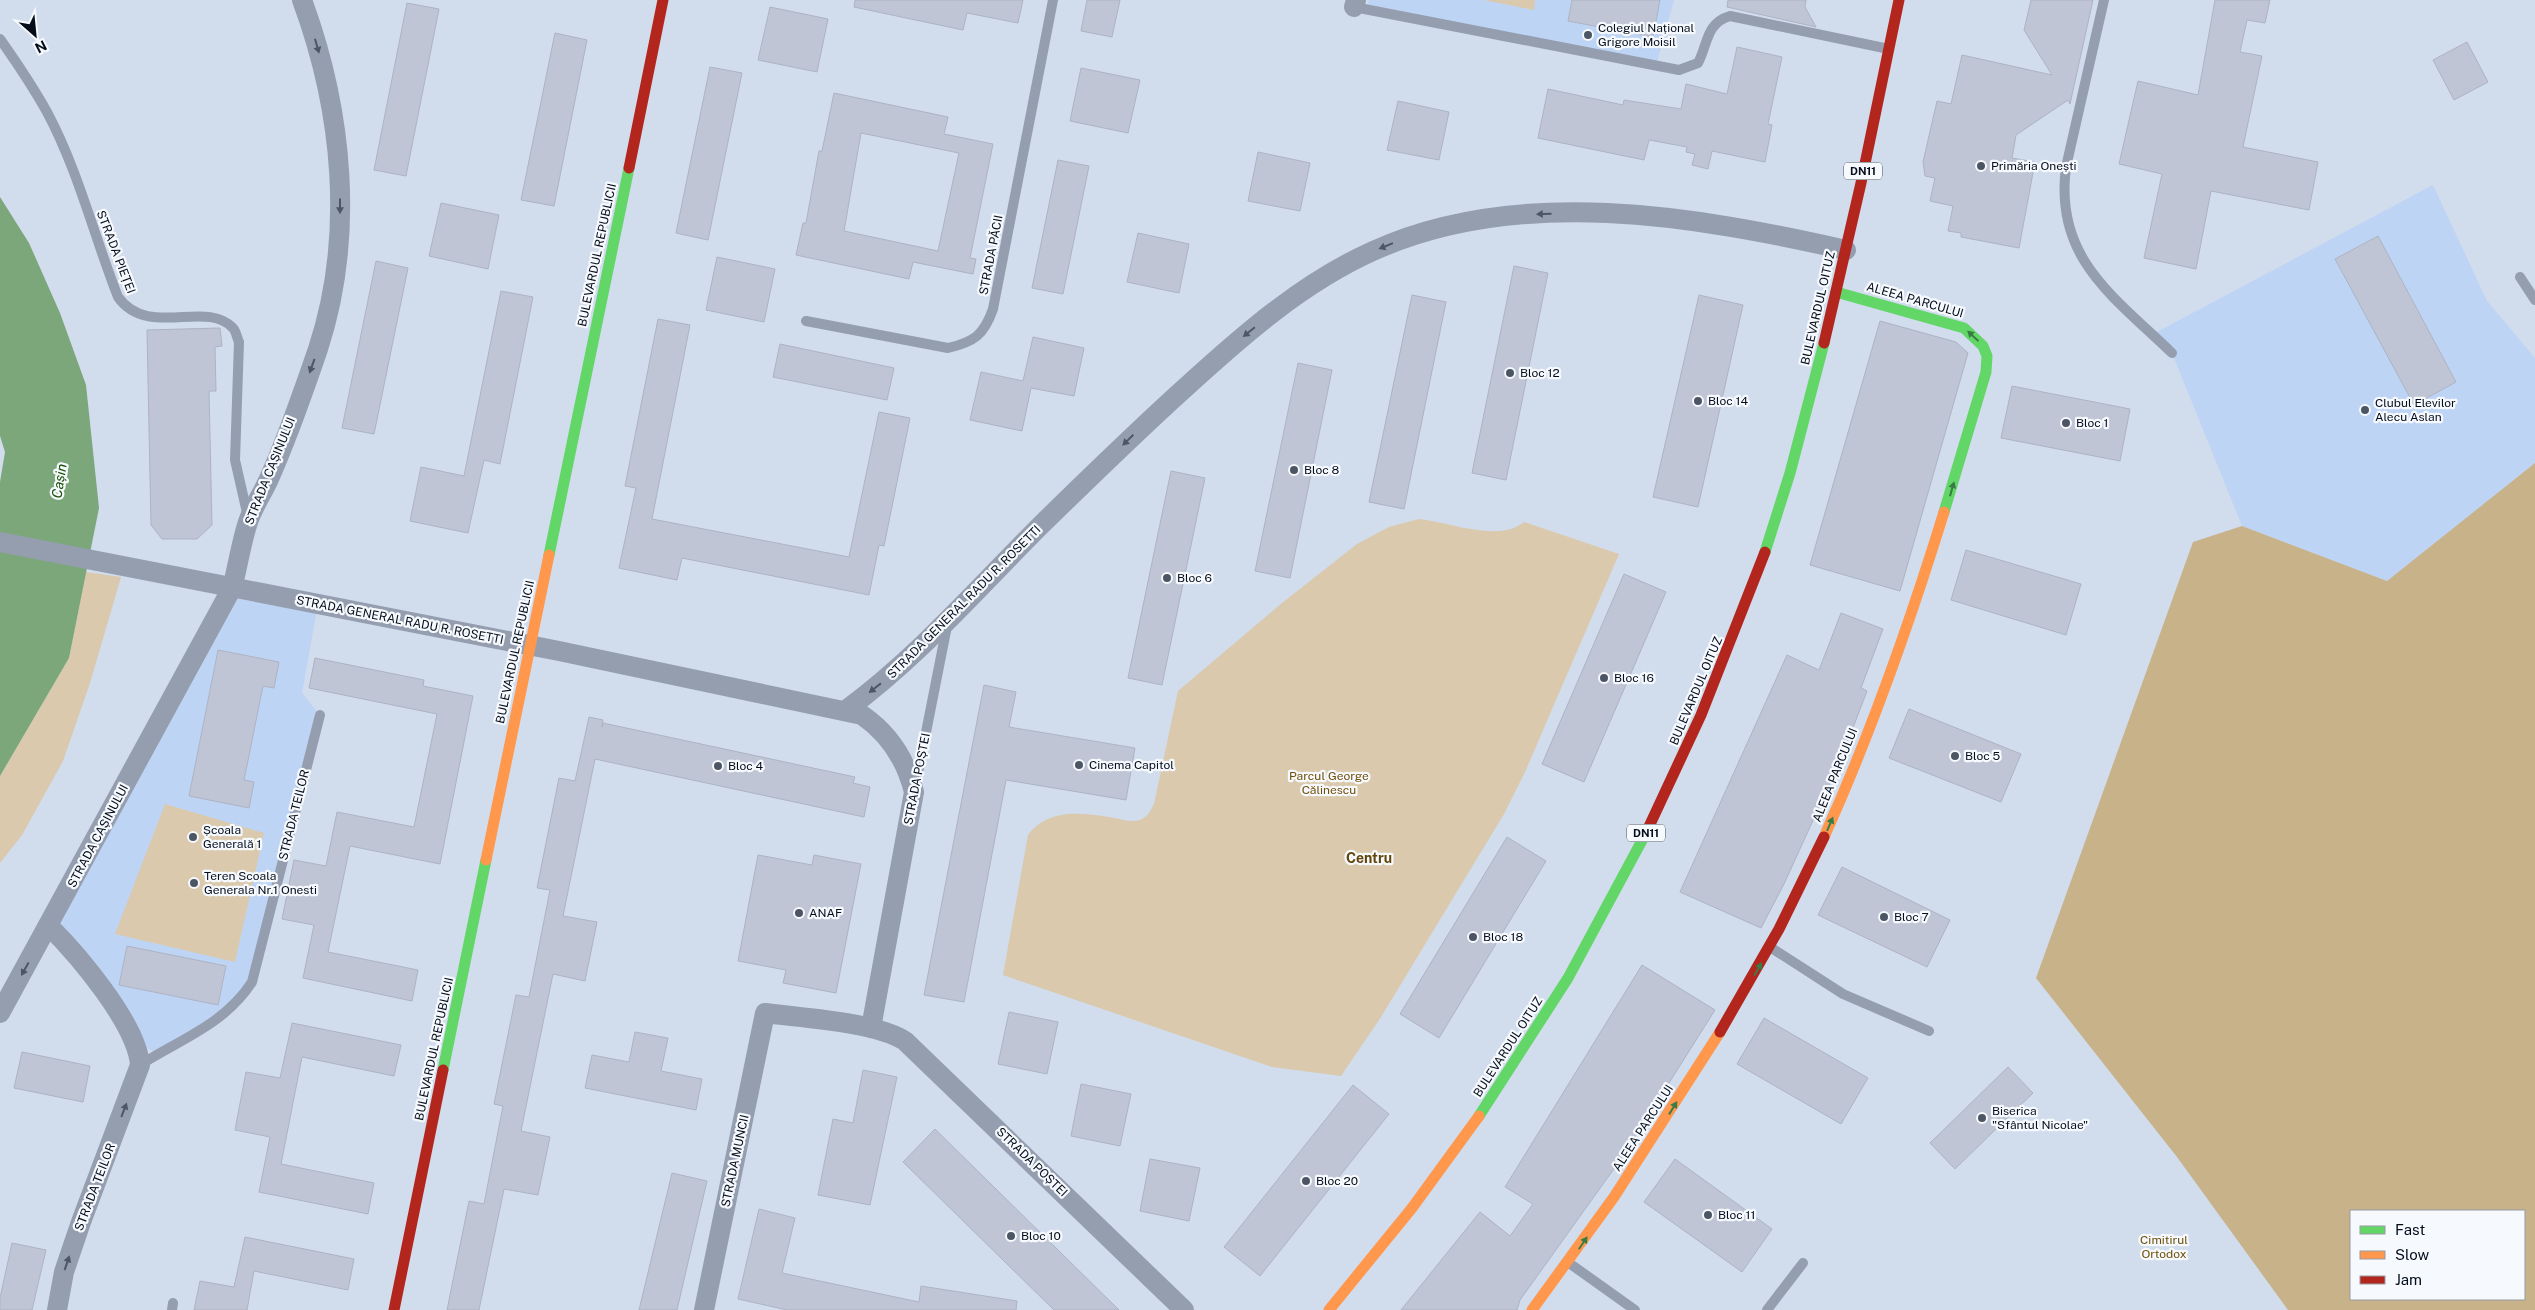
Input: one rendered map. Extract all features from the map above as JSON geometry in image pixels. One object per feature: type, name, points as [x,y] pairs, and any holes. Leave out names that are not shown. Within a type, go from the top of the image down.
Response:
[{"type":"street","name":"STRADA CAȘINULUI","points":[[0,1013],[232,588],[248,521],[268,480],[319,346],[338,255],[340,186],[336,136],[327,82],[302,0]]},
{"type":"street","name":"BULEVARDUL REPUBLICII","points":[[394,1310],[663,0]]},
{"type":"street","name":"BULEVARDUL OITUZ","points":[[1329,1310],[1426,1189],[1489,1102],[1549,1008],[1623,879],[1687,748],[1757,577],[1788,478],[1846,250],[1899,0]]},
{"type":"street","name":"STRADA GENERAL RADU R. ROSETTI","points":[[0,542],[846,710],[900,668],[1124,443],[1222,354],[1270,315],[1323,278],[1372,251],[1435,229],[1528,214],[1593,214],[1661,218],[1732,226],[1846,250]]},
{"type":"street","name":"ALEEA PARCULUI","points":[[1532,1310],[1569,1262],[1664,1122],[1770,947],[1825,836],[1877,710],[1938,535],[1986,372],[1987,356],[1983,346],[1964,328],[1836,292]]},
{"type":"street","name":"STRADA POȘTEI","points":[[846,710],[862,714],[890,740],[906,769],[914,792],[871,1028]]},
{"type":"street","points":[[49,926],[68,946],[106,994],[137,1046],[140,1065]]},
{"type":"street","name":"STRADA POȘTEI","points":[[765,1012],[871,1028],[890,1032],[905,1041],[1184,1310]]},
{"type":"street","name":"STRADA MUNCII","points":[[704,1310],[765,1012]]},
{"type":"street","name":"STRADA TEILOR","points":[[56,1310],[64,1272],[75,1239],[140,1065]]},
{"type":"lane","name":"STRADA PĂCII","points":[[806,322],[948,348],[963,345],[979,336],[988,325],[995,300],[1053,0]]},
{"type":"lane","points":[[2104,0],[2066,167],[2063,187],[2065,211],[2077,248],[2094,278],[2172,353]]},
{"type":"lane","points":[[1355,4],[1679,70],[1698,63],[1708,33],[1722,19],[1730,16],[1889,49]]},
{"type":"lane","name":"STRADA PIEȚEI","points":[[0,39],[25,74],[48,114],[72,172],[118,297],[125,307],[137,315],[150,317],[204,318],[222,321],[233,329],[239,342],[235,460],[248,521]]},
{"type":"lane","points":[[2520,277],[2535,300]]},
{"type":"lane","name":"STRADA POȘTEI","points":[[914,792],[948,619]]},
{"type":"lane","name":"STRADA TEILOR","points":[[140,1065],[200,1032],[228,1012],[252,982],[320,715]]},
{"type":"lane","points":[[1770,947],[1843,994],[1929,1031]]},
{"type":"lane","points":[[1569,1262],[1634,1310]]},
{"type":"lane","points":[[1768,1310],[1803,1263]]},
{"type":"shaded area","name":"Colegiul Național Grigore Moisil","points":[[1369,0],[1674,0],[1656,66],[1368,5]]},
{"type":"shaded area","name":"Clubul Elevilor Alecu Aslan","points":[[2433,185],[2487,301],[2535,358],[2535,463],[2387,581],[2242,526],[2174,358],[2153,334]]},
{"type":"shaded area","points":[[2535,463],[2535,1310],[2288,1310],[2177,1157],[2036,978],[2193,542],[2242,526],[2387,581]]},
{"type":"shaded area","name":"Școala Generală 1","points":[[232,588],[318,604],[302,693],[320,715],[252,982],[240,1000],[158,1054],[134,1041],[49,926]]},
{"type":"green space","points":[[1484,0],[1535,0],[1534,10]]},
{"type":"green space","name":"Parcul George Călinescu","points":[[1419,519],[1488,531],[1502,531],[1514,528],[1524,522],[1619,554],[1525,772],[1504,814],[1381,1017],[1341,1076],[1272,1067],[1003,975],[1028,835],[1046,820],[1068,814],[1092,815],[1132,821],[1146,816],[1154,804],[1178,691],[1282,603],[1357,544],[1389,527]]},
{"type":"green space","points":[[86,572],[121,577],[90,683],[63,761],[22,835],[0,863],[0,776],[69,658]]},
{"type":"green space","name":"Teren Scoala Generala Nr.1 Onesti","points":[[165,804],[264,833],[235,962],[115,934]]},
{"type":"water","name":"Cașin","points":[[0,197],[29,243],[60,313],[86,385],[99,508],[69,658],[0,776],[0,482],[5,452],[0,436]]},
{"type":"building","points":[[855,0],[1023,0],[1018,23],[967,13],[963,30],[854,7]]},
{"type":"building","points":[[1087,0],[1120,0],[1112,37],[1081,31]]},
{"type":"building","points":[[1572,0],[1660,0],[1653,37],[1568,21]]},
{"type":"building","points":[[1728,0],[1806,0],[1805,7],[1816,27],[1727,7]]},
{"type":"building","points":[[2031,0],[2093,0],[2070,104],[2068,100],[2016,135],[2012,158],[2035,162],[2019,248],[1961,237],[1961,233],[1948,231],[1953,206],[1930,201],[1935,178],[1925,176],[1923,162],[1937,101],[1951,104],[1962,55],[2052,75],[2024,30]]},
{"type":"building","points":[[2215,0],[2270,0],[2265,23],[2247,20],[2240,52],[2262,56],[2243,147],[2318,162],[2309,210],[2211,191],[2196,269],[2144,258],[2162,174],[2119,164],[2138,81],[2198,95]]},
{"type":"building","points":[[407,3],[439,9],[406,176],[374,170]]},
{"type":"building","points":[[770,7],[828,19],[817,72],[758,60]]},
{"type":"building","points":[[555,33],[587,40],[554,206],[521,200]]},
{"type":"building","points":[[2467,42],[2488,82],[2454,100],[2433,60]]},
{"type":"building","points":[[1737,47],[1782,57],[1768,124],[1772,125],[1765,162],[1712,151],[1708,169],[1692,165],[1695,154],[1686,152],[1687,147],[1649,140],[1644,160],[1538,138],[1548,89],[1623,105],[1624,100],[1681,109],[1686,84],[1727,94]]},
{"type":"building","points":[[710,67],[742,73],[708,240],[676,233]]},
{"type":"building","points":[[1081,68],[1140,80],[1128,133],[1070,121]]},
{"type":"building","points":[[834,93],[948,117],[944,134],[993,144],[970,258],[976,259],[973,274],[913,262],[909,279],[796,255],[803,223],[806,223],[819,151],[822,151]],"holes":[[[861,133],[959,153],[938,251],[844,231]]]},
{"type":"building","points":[[1398,101],[1449,112],[1439,160],[1387,150]]},
{"type":"building","points":[[1258,152],[1310,163],[1300,211],[1248,201]]},
{"type":"building","points":[[1058,160],[1089,166],[1063,294],[1032,288]]},
{"type":"building","points":[[441,203],[499,215],[488,269],[429,256]]},
{"type":"building","points":[[1138,233],[1189,244],[1179,293],[1127,282]]},
{"type":"building","points":[[2378,236],[2456,382],[2414,405],[2335,259]]},
{"type":"building","points":[[717,257],[775,269],[764,322],[706,310]]},
{"type":"building","points":[[376,261],[408,268],[374,434],[342,428]]},
{"type":"building","name":"Bloc 12","points":[[1514,266],[1548,273],[1506,480],[1472,473]]},
{"type":"building","points":[[501,291],[533,297],[500,464],[484,460],[468,533],[410,521],[421,467],[464,476]]},
{"type":"building","points":[[1412,295],[1446,302],[1404,509],[1369,502]]},
{"type":"building","name":"Bloc 14","points":[[1699,295],[1743,305],[1698,507],[1653,497]]},
{"type":"building","points":[[658,319],[690,325],[652,519],[849,557],[879,412],[910,418],[884,546],[879,545],[869,595],[682,558],[677,580],[619,568],[636,488],[625,486]]},
{"type":"building","points":[[1880,321],[1956,342],[1968,353],[1900,591],[1810,565]]},
{"type":"building","points":[[220,328],[222,346],[215,347],[216,391],[209,391],[212,525],[197,539],[162,539],[151,525],[147,330]]},
{"type":"building","points":[[1033,337],[1084,348],[1074,396],[1031,388],[1022,431],[970,420],[981,372],[1023,381]]},
{"type":"building","points":[[780,344],[894,368],[887,400],[773,377]]},
{"type":"building","name":"Bloc 8","points":[[1298,363],[1332,370],[1290,578],[1255,571]]},
{"type":"building","name":"Bloc 1","points":[[2012,386],[2130,409],[2120,461],[2001,438]]},
{"type":"building","name":"Bloc 6","points":[[1171,471],[1205,478],[1162,685],[1128,678]]},
{"type":"building","points":[[1966,550],[2081,584],[2066,635],[1951,600]]},
{"type":"building","name":"Bloc 16","points":[[1624,574],[1666,592],[1584,782],[1542,764]]},
{"type":"building","points":[[1841,613],[1883,629],[1861,688],[1867,691],[1841,759],[1784,884],[1761,928],[1680,892],[1787,655],[1819,670]]},
{"type":"building","points":[[218,650],[279,662],[274,688],[263,686],[244,780],[254,782],[249,808],[189,796]]},
{"type":"building","points":[[315,658],[424,680],[423,686],[473,696],[440,864],[350,846],[328,952],[418,970],[412,1001],[303,978],[314,925],[282,919],[294,860],[326,866],[337,812],[414,827],[437,714],[309,688]]},
{"type":"building","points":[[984,685],[1016,692],[1009,727],[1135,748],[1126,800],[1006,780],[964,1002],[924,995]]},
{"type":"building","name":"Bloc 5","points":[[1909,709],[2021,754],[2001,802],[1889,758]]},
{"type":"building","points":[[589,717],[603,720],[602,727],[603,723],[855,777],[853,783],[870,787],[864,817],[595,759],[563,916],[597,922],[585,981],[553,974],[521,1131],[550,1137],[538,1195],[504,1189],[479,1310],[447,1310],[469,1201],[484,1204],[503,1106],[494,1104],[516,995],[529,997],[550,890],[537,888],[559,778],[575,781]]},
{"type":"building","name":"Bloc 18","points":[[1507,837],[1546,861],[1439,1038],[1400,1014]]},
{"type":"building","name":"ANAF","points":[[758,855],[812,865],[814,855],[861,864],[836,993],[783,983],[786,970],[738,961]]},
{"type":"building","name":"Bloc 7","points":[[1842,867],[1950,920],[1927,967],[1818,915]]},
{"type":"building","points":[[127,946],[226,966],[218,1005],[119,985]]},
{"type":"building","points":[[1642,965],[1715,1010],[1621,1159],[1520,1300],[1517,1310],[1401,1310],[1480,1212],[1510,1236],[1533,1204],[1505,1187]]},
{"type":"building","points":[[1009,1012],[1058,1022],[1047,1074],[998,1064]]},
{"type":"building","points":[[1764,1018],[1868,1078],[1841,1124],[1737,1064]]},
{"type":"building","points":[[292,1023],[401,1045],[394,1076],[302,1057],[281,1164],[374,1183],[368,1214],[259,1192],[270,1137],[235,1130],[246,1072],[280,1078]]},
{"type":"building","points":[[635,1032],[668,1038],[661,1071],[702,1079],[696,1110],[585,1088],[592,1055],[629,1062]]},
{"type":"building","points":[[22,1052],[90,1066],[83,1102],[14,1088]]},
{"type":"building","name":"Biserica \"Sfântul Nicolae\"","points":[[2008,1067],[2033,1093],[1955,1169],[1930,1143]]},
{"type":"building","points":[[863,1070],[897,1077],[870,1205],[818,1195],[833,1119],[853,1123]]},
{"type":"building","points":[[1081,1084],[1131,1094],[1120,1146],[1071,1136]]},
{"type":"building","name":"Bloc 20","points":[[1353,1085],[1389,1114],[1260,1276],[1224,1247]]},
{"type":"building","name":"Bloc 10","points":[[935,1129],[1119,1310],[1054,1310],[903,1162]]},
{"type":"building","points":[[1150,1159],[1200,1168],[1189,1221],[1140,1211]]},
{"type":"building","name":"Bloc 11","points":[[1675,1159],[1772,1229],[1742,1272],[1644,1202]]},
{"type":"building","points":[[672,1173],[707,1181],[677,1310],[639,1310]]},
{"type":"building","points":[[759,1209],[795,1218],[782,1273],[919,1302],[921,1286],[1017,1301],[1016,1310],[787,1310],[738,1299]]},
{"type":"building","points":[[245,1237],[354,1259],[348,1290],[254,1271],[247,1310],[194,1310],[200,1281],[234,1287]]},
{"type":"building","points":[[12,1243],[46,1250],[32,1310],[0,1310],[0,1298]]},
{"type":"traffic: fast","points":[[549,555],[629,168]]},
{"type":"traffic: fast","points":[[1836,292],[1964,328],[1983,346],[1987,356],[1986,372],[1944,512]]},
{"type":"traffic: fast","points":[[1765,552],[1790,473],[1824,343]]},
{"type":"traffic: fast","points":[[1479,1116],[1568,978],[1646,833]]},
{"type":"traffic: fast","points":[[443,1070],[486,860]]},
{"type":"traffic: slow","points":[[1824,837],[1874,717],[1918,594],[1944,512]]},
{"type":"traffic: slow","points":[[486,860],[549,555]]},
{"type":"traffic: slow","points":[[1532,1310],[1614,1197],[1720,1032]]},
{"type":"traffic: slow","points":[[1329,1310],[1412,1208],[1479,1116]]},
{"type":"traffic: jam","points":[[629,168],[663,0]]},
{"type":"traffic: jam","points":[[1824,343],[1861,183],[1899,0]]},
{"type":"traffic: jam","points":[[1646,833],[1701,715],[1765,552]]},
{"type":"traffic: jam","points":[[1720,1032],[1779,929],[1824,837]]},
{"type":"traffic: jam","points":[[394,1310],[443,1070]]},
{"type":"place","name":"Colegiul Național Grigore Moisil","points":[[1588,35]]},
{"type":"place","name":"Primăria Onești","points":[[1981,166]]},
{"type":"place","name":"Bloc 12","points":[[1510,373]]},
{"type":"place","name":"Bloc 14","points":[[1698,401]]},
{"type":"place","name":"Clubul Elevilor Alecu Aslan","points":[[2365,410]]},
{"type":"place","name":"Bloc 1","points":[[2066,423]]},
{"type":"place","name":"Bloc 8","points":[[1294,470]]},
{"type":"place","name":"Bloc 6","points":[[1167,578]]},
{"type":"place","name":"Bloc 16","points":[[1604,678]]},
{"type":"place","name":"Bloc 5","points":[[1955,756]]},
{"type":"place","name":"Cinema Capitol","points":[[1079,765]]},
{"type":"place","name":"Bloc 4","points":[[718,766]]},
{"type":"place","name":"Școala Generală 1","points":[[193,837]]},
{"type":"place","name":"Teren Scoala Generala Nr.1 Onesti","points":[[194,883]]},
{"type":"place","name":"ANAF","points":[[799,913]]},
{"type":"place","name":"Bloc 7","points":[[1884,917]]},
{"type":"place","name":"Bloc 18","points":[[1473,937]]},
{"type":"place","name":"Biserica \"Sfântul Nicolae\"","points":[[1982,1118]]},
{"type":"place","name":"Bloc 20","points":[[1306,1181]]},
{"type":"place","name":"Bloc 11","points":[[1708,1215]]},
{"type":"place","name":"Bloc 10","points":[[1011,1236]]},
{"type":"district","name":"Centru","points":[[1369,858]]},
{"type":"park label","name":"Cimitirul Ortodox","points":[[2164,1247]]}]
